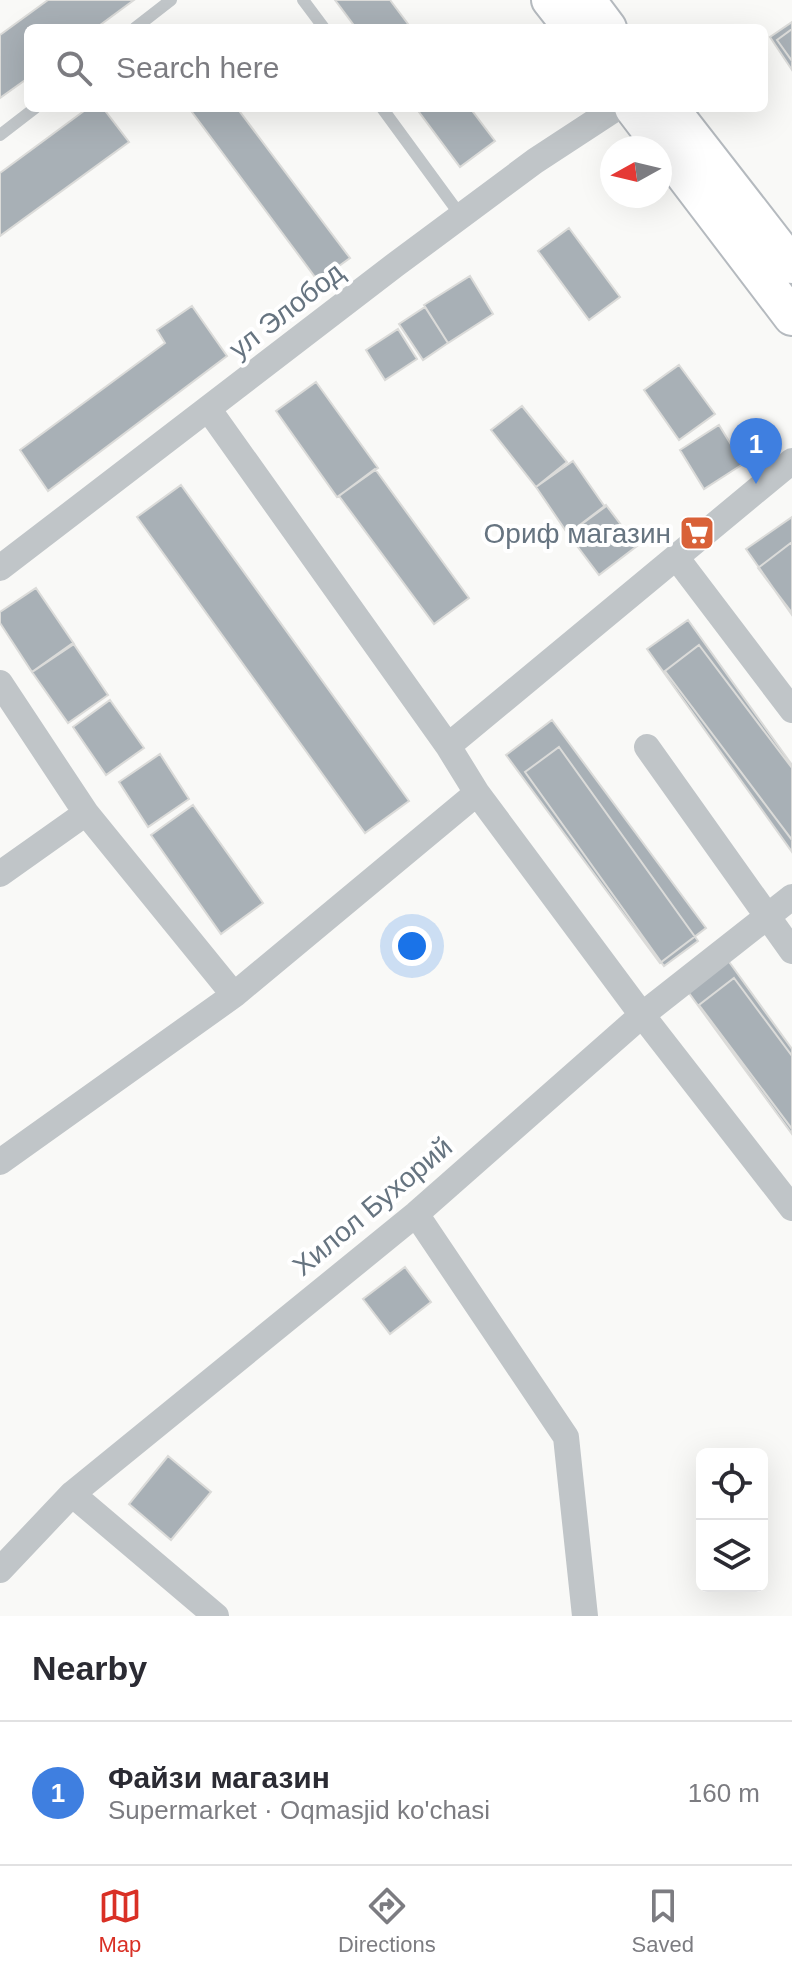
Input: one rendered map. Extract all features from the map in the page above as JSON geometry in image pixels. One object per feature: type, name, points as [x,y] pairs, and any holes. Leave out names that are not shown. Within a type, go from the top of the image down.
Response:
[{"type":"main road","points":[[550,0],[569,24]]},
{"type":"main road","points":[[587,0],[605,24]]},
{"type":"main road","points":[[636,112],[792,317]]},
{"type":"main road","points":[[673,112],[792,265]]},
{"type":"street","name":"ул Элобод","points":[[0,568],[461,216],[535,161],[610,112]]},
{"type":"street","points":[[209,410],[448,746],[477,793],[642,1015],[792,1208]]},
{"type":"street","points":[[448,746],[792,461]]},
{"type":"street","points":[[676,557],[792,710]]},
{"type":"street","points":[[0,683],[86,813],[234,995]]},
{"type":"street","points":[[647,747],[792,951]]},
{"type":"street","points":[[0,1162],[234,995],[477,793]]},
{"type":"street","points":[[0,874],[86,813]]},
{"type":"street","name":"Хилол Бухорий","points":[[0,1570],[72,1494],[416,1214],[642,1015],[792,897]]},
{"type":"street","points":[[416,1214],[566,1437],[585,1616]]},
{"type":"street","points":[[72,1494],[216,1616]]},
{"type":"lane","points":[[140,24],[171,0]]},
{"type":"lane","points":[[303,0],[321,24]]},
{"type":"lane","points":[[0,135],[30,112]]},
{"type":"lane","points":[[385,112],[461,216]]},
{"type":"building","points":[[48,0],[134,0],[101,24],[24,24],[24,81],[0,98],[0,35]]},
{"type":"building","points":[[335,0],[390,0],[408,24],[353,24]]},
{"type":"building","points":[[792,22],[792,70],[770,37]]},
{"type":"building","points":[[792,29],[792,61],[777,40]]},
{"type":"building","points":[[83,112],[106,112],[129,142],[0,236],[0,173]]},
{"type":"building","points":[[192,112],[240,112],[350,258],[318,281]]},
{"type":"building","points":[[419,112],[473,112],[495,141],[460,167]]},
{"type":"building","points":[[569,228],[620,297],[589,320],[538,251]]},
{"type":"building","points":[[470,276],[493,314],[448,343],[424,305]]},
{"type":"building","points":[[192,306],[227,356],[48,491],[20,450],[165,343],[157,330]]},
{"type":"building","points":[[425,307],[448,343],[423,360],[399,324]]},
{"type":"building","points":[[398,329],[417,359],[385,380],[366,350]]},
{"type":"building","points":[[679,365],[715,414],[679,440],[644,390]]},
{"type":"building","points":[[316,382],[378,468],[337,497],[276,411]]},
{"type":"building","points":[[522,406],[567,462],[536,487],[491,430]]},
{"type":"building","points":[[719,425],[743,464],[704,489],[680,450]]},
{"type":"building","points":[[573,461],[605,507],[568,534],[536,487]]},
{"type":"building","points":[[375,469],[469,598],[434,624],[339,496]]},
{"type":"building","points":[[181,485],[409,801],[365,833],[137,517]]},
{"type":"building","points":[[606,505],[637,546],[599,575],[568,534]]},
{"type":"building","points":[[792,517],[792,615],[746,549]]},
{"type":"building","points":[[792,542],[792,613],[758,568]]},
{"type":"building","points":[[36,588],[74,644],[32,672],[0,623],[0,612]]},
{"type":"building","points":[[688,620],[792,765],[792,852],[647,649]]},
{"type":"building","points":[[73,643],[108,695],[68,723],[32,672]]},
{"type":"building","points":[[699,645],[792,768],[792,840],[665,671]]},
{"type":"building","points":[[110,700],[144,748],[106,775],[73,727]]},
{"type":"building","points":[[552,720],[706,928],[660,963],[506,755]]},
{"type":"building","points":[[559,747],[698,941],[664,966],[525,772]]},
{"type":"building","points":[[160,754],[189,799],[148,827],[119,782]]},
{"type":"building","points":[[193,805],[263,903],[221,934],[151,835]]},
{"type":"building","points":[[727,959],[792,1049],[792,1134],[686,989]]},
{"type":"building","points":[[734,978],[792,1056],[792,1129],[699,1005]]},
{"type":"building","points":[[405,1267],[431,1302],[390,1334],[363,1299]]},
{"type":"building","points":[[168,1456],[211,1492],[171,1540],[129,1504]]},
{"type":"place","name":"Файзи магазин","points":[[756,484]]},
{"type":"place","name":"Ориф магазин","points":[[697,533]]}]
